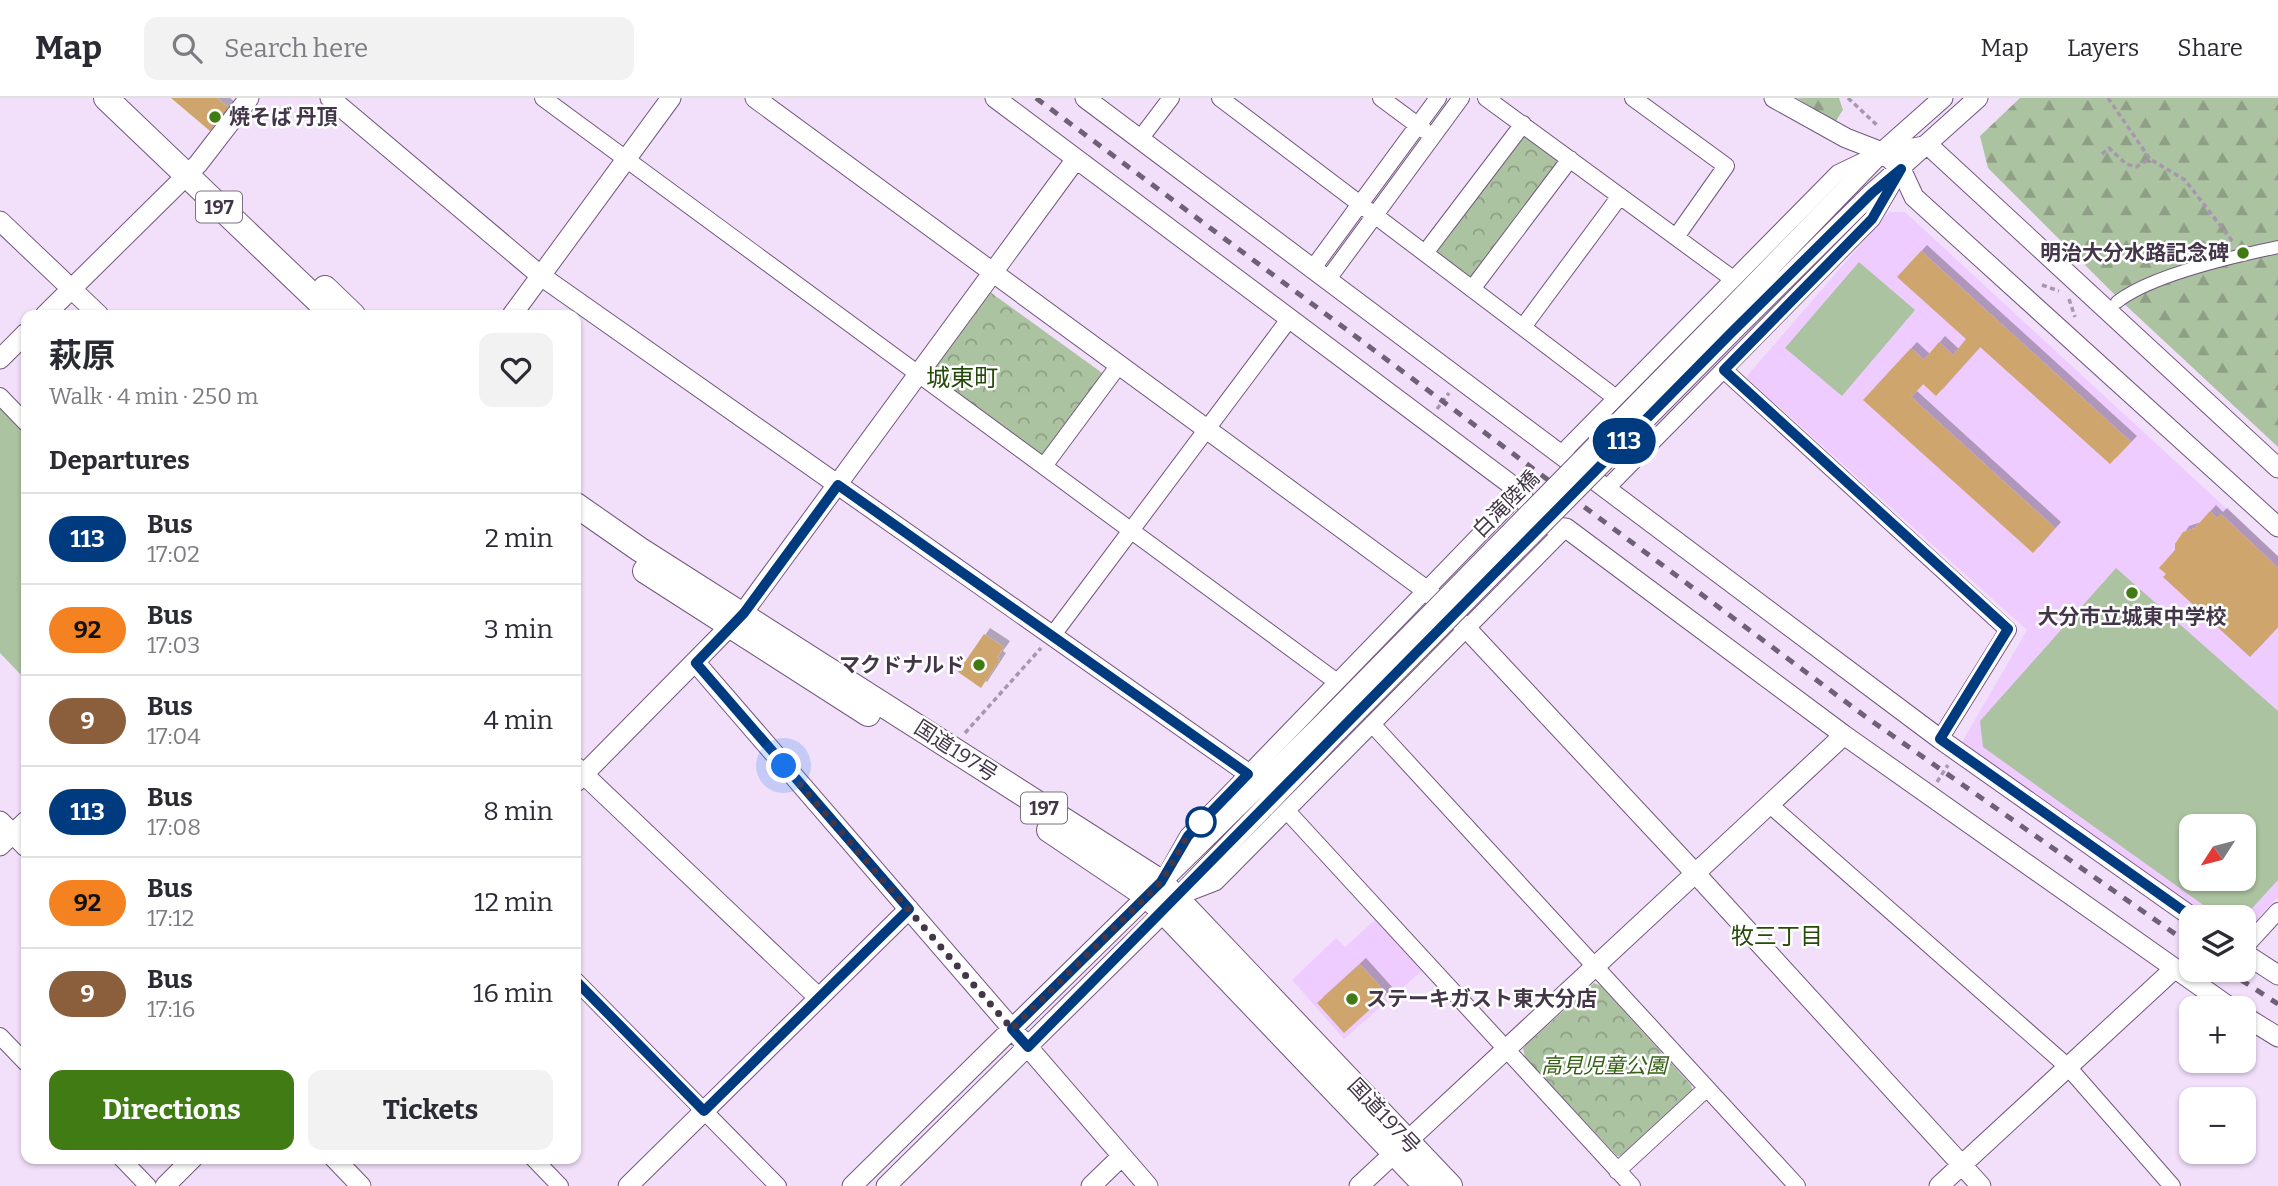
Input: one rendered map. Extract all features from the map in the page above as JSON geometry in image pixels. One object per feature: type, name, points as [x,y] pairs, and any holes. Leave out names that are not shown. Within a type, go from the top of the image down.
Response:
[{"type":"highway","name":"197","points":[[106,98],[192,170],[347,310]]},
{"type":"highway","name":"197","points":[[128,98],[192,170],[328,310]]},
{"type":"highway","name":"国道197号","points":[[581,509],[737,621],[995,793],[1162,897]]},
{"type":"highway","name":"国道197号","points":[[581,528],[951,748],[1162,897],[1401,1146],[1450,1186]]},
{"type":"highway","name":"国道197号","points":[[1401,1146],[1426,1186]]},
{"type":"street","points":[[50,310],[192,170],[249,98]]},
{"type":"street","points":[[330,98],[541,276],[1248,774]]},
{"type":"street","points":[[543,98],[1338,682]]},
{"type":"street","points":[[516,310],[671,98]]},
{"type":"street","points":[[755,98],[1426,590],[1467,629],[1695,873],[1981,1186]]},
{"type":"street","points":[[995,98],[1521,492],[1526,507],[1551,528],[1566,528],[1844,735],[2213,996]]},
{"type":"street","points":[[1085,98],[1940,739],[2179,908]]},
{"type":"street","points":[[1140,139],[1171,98]]},
{"type":"street","points":[[1220,98],[1616,398]]},
{"type":"street","points":[[1381,98],[1433,137]]},
{"type":"street","points":[[1320,273],[1360,204],[1438,98]]},
{"type":"street","points":[[1320,273],[1375,215],[1461,98]]},
{"type":"street","points":[[1486,98],[1733,279]]},
{"type":"street","points":[[1633,98],[1726,166],[1676,237]]},
{"type":"street","points":[[1774,98],[1846,138],[1882,152],[1901,169],[1914,197],[2278,527]]},
{"type":"street","points":[[1724,328],[1882,152],[1943,98]]},
{"type":"street","points":[[1724,328],[1978,98]]},
{"type":"street","points":[[1425,253],[1523,124]]},
{"type":"street","points":[[1562,453],[1838,173],[1882,152],[1927,144]]},
{"type":"street","points":[[1927,144],[2278,468]]},
{"type":"street","points":[[581,771],[737,621],[1076,159]]},
{"type":"street","points":[[1472,289],[1570,159]]},
{"type":"street","points":[[1607,488],[1872,219],[1901,169]]},
{"type":"street","points":[[1523,327],[1620,196]]},
{"type":"street","points":[[0,221],[94,310]]},
{"type":"street","points":[[2117,302],[2132,292],[2191,271],[2278,247]]},
{"type":"street","points":[[1052,636],[1290,318]]},
{"type":"street","name":"白滝陸橋","points":[[1162,897],[1724,328]]},
{"type":"street","points":[[0,359],[21,338]]},
{"type":"street","points":[[1044,466],[1119,366]]},
{"type":"street","points":[[1724,370],[2008,629],[1940,739]]},
{"type":"street","points":[[0,397],[21,418]]},
{"type":"street","points":[[886,1186],[1028,1047],[1162,897],[1188,836],[1521,492]]},
{"type":"street","points":[[852,1186],[1012,1029],[1162,897],[1216,882],[1566,528]]},
{"type":"street","points":[[696,663],[1148,1186]]},
{"type":"street","points":[[1372,724],[1797,1186]]},
{"type":"street","points":[[1359,1186],[1844,735]]},
{"type":"street","points":[[581,777],[819,998]]},
{"type":"street","points":[[1769,804],[2068,1067],[2172,1186]]},
{"type":"street","points":[[1287,811],[1632,1186]]},
{"type":"street","points":[[628,1186],[909,909]]},
{"type":"street","points":[[2256,937],[2278,911]]},
{"type":"street","points":[[2256,959],[2278,975]]},
{"type":"street","points":[[1939,1186],[2173,970]]},
{"type":"street","points":[[581,986],[778,1186]]},
{"type":"street","points":[[2256,1023],[2278,1037]]},
{"type":"street","points":[[0,1036],[21,1058]]},
{"type":"street","points":[[1617,1171],[1707,1088]]},
{"type":"street","points":[[1091,1186],[1122,1156]]},
{"type":"street","points":[[127,1164],[148,1186]]},
{"type":"street","points":[[165,1186],[187,1164]]},
{"type":"street","points":[[340,1164],[361,1186]]},
{"type":"street","points":[[539,1164],[560,1186]]},
{"type":"path","points":[[1848,98],[1879,127]]},
{"type":"path","points":[[2108,98],[2150,159],[2185,180],[2225,231]]},
{"type":"path","points":[[2102,154],[2109,148],[2126,164],[2136,167],[2150,159]]},
{"type":"path","points":[[2042,285],[2067,294],[2076,317]]},
{"type":"path","points":[[1427,422],[1460,377]]},
{"type":"path","points":[[951,748],[1052,636]]},
{"type":"path","points":[[1929,796],[1957,751]]},
{"type":"shaded area","name":"大分市立城東中学校","points":[[1889,212],[1905,212],[2278,556],[2278,897],[2256,920],[2256,905],[2190,905],[1962,742],[2027,630],[1746,377]]},
{"type":"shaded area","name":"ステーキガスト東大分店","points":[[1376,919],[1424,969],[1344,1039],[1292,980],[1336,938],[1345,947]]},
{"type":"green space","points":[[1797,98],[1839,98],[1843,110],[1835,122]]},
{"type":"green space","points":[[2020,98],[2278,98],[2278,447],[2120,300],[1988,168],[1980,136]]},
{"type":"green space","points":[[1527,134],[1556,155],[1559,165],[1475,279],[1467,280],[1435,256],[1435,249],[1518,137]]},
{"type":"green space","points":[[1859,262],[1915,310],[1842,396],[1785,348]]},
{"type":"green space","points":[[990,292],[1105,375],[1044,458],[930,375]]},
{"type":"green space","points":[[0,408],[21,430],[21,675],[0,653]]},
{"type":"green space","points":[[2116,568],[2278,711],[2278,880],[2255,905],[2203,905],[2184,891],[2256,891],[2256,814],[2179,814],[2179,888],[1983,747],[1980,721]]},
{"type":"green space","name":"高見児童公園","points":[[1594,983],[1601,986],[1691,1085],[1693,1092],[1624,1156],[1617,1156],[1525,1058],[1523,1048]]},
{"type":"building","points":[[171,98],[217,98],[229,108],[210,131]]},
{"type":"building","points":[[1921,251],[2131,442],[2110,464],[1980,347],[1936,396],[1923,384],[1911,397],[2055,528],[2033,553],[1863,400],[1911,348],[1924,360],[1939,342],[1953,355],[1966,339],[1897,277]]},
{"type":"building","points":[[2210,511],[2217,518],[2221,514],[2278,568],[2278,627],[2250,657],[2163,577],[2166,574],[2159,568],[2175,550],[2175,544],[2183,532],[2195,528]]},
{"type":"building","name":"マクドナルド","points":[[984,634],[1004,647],[997,657],[1000,659],[981,688],[958,672]]},
{"type":"building","name":"ステーキガスト東大分店","points":[[1360,964],[1387,994],[1344,1033],[1317,1003]]},
{"type":"railway","points":[[1036,98],[1866,717],[2179,937]]},
{"type":"railway","points":[[2244,982],[2278,1004]]},
{"type":"bus line","name":"113","points":[[581,986],[704,1111],[909,909],[696,663],[744,613],[838,485],[1248,774],[1188,836],[1161,882],[1012,1029],[1028,1047],[1164,912],[1338,731],[1730,334],[1872,193],[1901,169],[1872,219],[1724,370],[2008,629],[1940,739],[2179,908]]},
{"type":"place","name":"焼そば 丹頂","points":[[215,117]]},
{"type":"place","name":"明治大分水路記念碑","points":[[2243,253]]},
{"type":"place","name":"大分市立城東中学校","points":[[2132,593]]},
{"type":"place","name":"マクドナルド","points":[[979,665]]},
{"type":"place","name":"ステーキガスト東大分店","points":[[1352,999]]},
{"type":"district","name":"城東町","points":[[962,378]]},
{"type":"district","name":"牧三丁目","points":[[1777,936]]},
{"type":"route","points":[[784,766],[1012,1029],[1161,882],[1188,836],[1203,820],[1201,822]]}]
